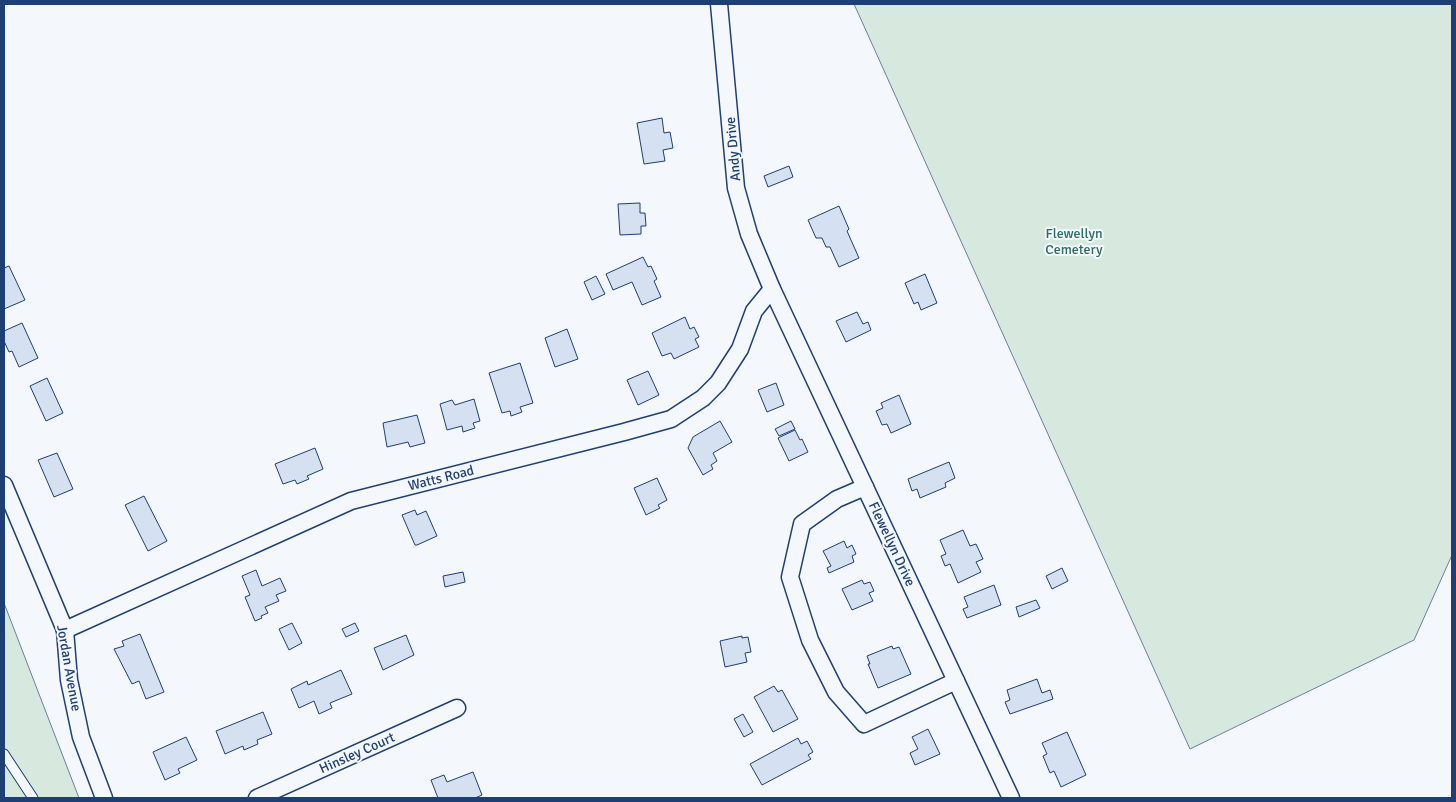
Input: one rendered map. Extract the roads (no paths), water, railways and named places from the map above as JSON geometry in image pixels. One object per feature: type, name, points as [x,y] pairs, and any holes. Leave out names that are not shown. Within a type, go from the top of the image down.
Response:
[{"type":"street","name":"Andy Drive","points":[[719,4],[736,188],[749,234],[772,289]]},
{"type":"street","name":"Flewellyn Drive","points":[[772,289],[1011,798]]},
{"type":"street","name":"Watts Road","points":[[64,630],[351,501],[671,419],[703,398],[718,383],[740,349],[754,311],[772,289]]},
{"type":"street","name":"Jordan Avenue","points":[[4,485],[64,630],[69,680],[81,736],[104,798]]},
{"type":"street","points":[[865,487],[837,499],[802,524],[790,577],[810,640],[836,692],[864,724],[956,681]]},
{"type":"street","name":"Hinsley Court","points":[[257,798],[457,708]]},
{"type":"lane","points":[[4,754],[33,798]]},
{"type":"park label","name":"Flewellyn Cemetery","points":[[1074,242]]}]
